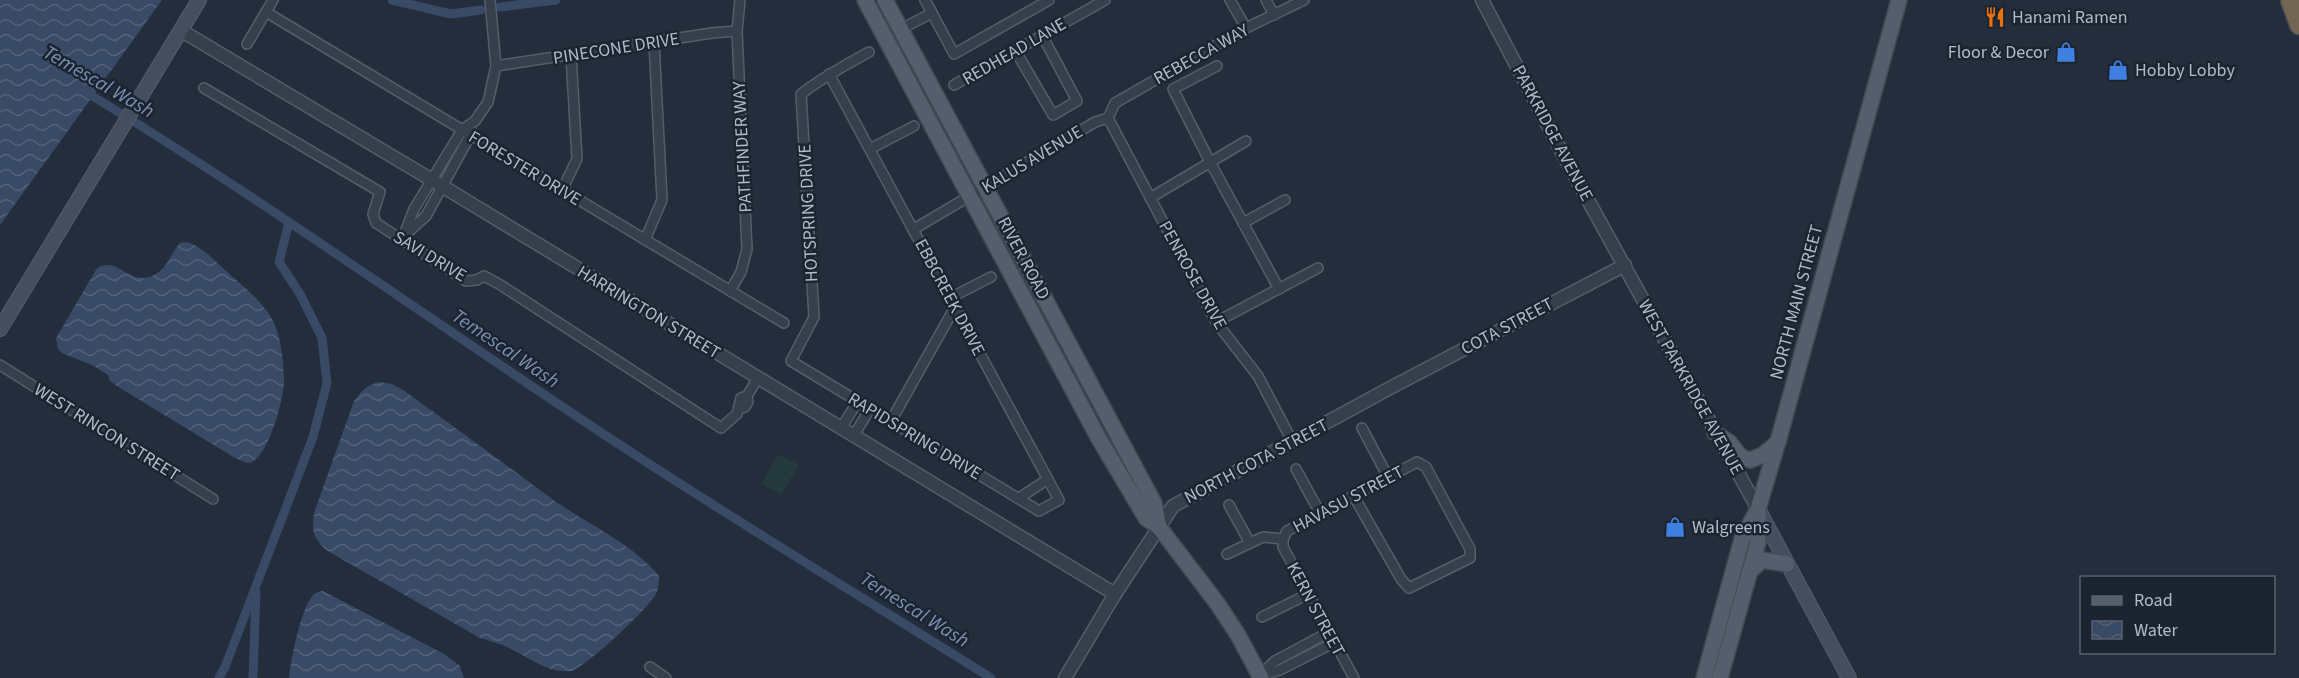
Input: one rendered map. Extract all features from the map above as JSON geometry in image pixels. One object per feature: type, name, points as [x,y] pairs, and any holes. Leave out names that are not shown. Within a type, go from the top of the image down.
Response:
[{"type":"highway","points":[[2290,0],[2299,25]]},
{"type":"main road","points":[[0,329],[200,0]]},
{"type":"main road","name":"RIVER ROAD","points":[[865,0],[1098,437],[1146,518],[1159,527],[1218,603],[1260,677]]},
{"type":"main road","name":"RIVER ROAD","points":[[885,0],[1154,503],[1159,527]]},
{"type":"main road","name":"NORTH MAIN STREET","points":[[1704,678],[1742,539],[1758,509],[1778,442],[1899,0]]},
{"type":"main road","points":[[1715,433],[1729,442],[1741,457],[1750,460],[1763,455],[1778,442]]},
{"type":"main road","points":[[1758,509],[1849,678]]},
{"type":"main road","name":"NORTH MAIN STREET","points":[[1720,678],[1758,541],[1758,509]]},
{"type":"main road","points":[[1750,571],[1762,560],[1787,564]]},
{"type":"street","points":[[247,44],[273,0]]},
{"type":"street","points":[[437,183],[471,136],[475,121],[488,102],[496,66],[490,0]]},
{"type":"street","name":"PATHFINDER WAY","points":[[730,291],[741,272],[747,249],[737,31],[740,0]]},
{"type":"street","points":[[925,0],[954,54],[1049,0]]},
{"type":"street","name":"REDHEAD LANE","points":[[954,85],[1105,0]]},
{"type":"street","points":[[1230,0],[1246,28]]},
{"type":"street","points":[[1266,0],[1274,15]]},
{"type":"street","name":"REBECCA WAY","points":[[1108,118],[1115,103],[1246,28],[1304,0]]},
{"type":"street","name":"PARKRIDGE AVENUE","points":[[1482,0],[1566,160],[1625,265]]},
{"type":"street","name":"FORESTER DRIVE","points":[[266,12],[784,323]]},
{"type":"street","points":[[901,29],[932,13]]},
{"type":"street","name":"HARRINGTON STREET","points":[[182,31],[1115,594]]},
{"type":"street","name":"PINECONE DRIVE","points":[[496,66],[737,31]]},
{"type":"street","points":[[1015,50],[1053,115],[1077,101],[1042,35]]},
{"type":"street","points":[[645,240],[662,201],[654,42]]},
{"type":"street","points":[[829,74],[868,52]]},
{"type":"street","points":[[562,190],[577,159],[571,55]]},
{"type":"street","points":[[1217,66],[1173,89],[1279,289]]},
{"type":"street","name":"EBBCREEK DRIVE","points":[[829,74],[1059,500],[1039,510]]},
{"type":"street","name":"HOTSPRING DRIVE","points":[[790,361],[814,317],[801,94],[829,74]]},
{"type":"street","name":"SAVI DRIVE","points":[[204,88],[381,192],[373,214],[376,223],[404,237],[466,281],[477,280],[484,276],[499,284],[721,428],[732,420],[740,408],[748,402],[747,396],[758,378]]},
{"type":"street","name":"KALUS AVENUE","points":[[914,228],[1095,122],[1108,118]]},
{"type":"street","name":"PENROSE DRIVE","points":[[1108,118],[1216,322],[1258,376],[1292,441]]},
{"type":"street","points":[[404,237],[426,216],[437,183],[462,130],[475,121]]},
{"type":"street","points":[[870,149],[914,126]]},
{"type":"street","points":[[1150,198],[1246,141]]},
{"type":"street","points":[[1243,223],[1285,201]]},
{"type":"street","name":"COTA STREET","points":[[1390,388],[1625,265]]},
{"type":"street","name":"WEST PARKRIDGE AVENUE","points":[[1625,265],[1758,509]]},
{"type":"street","points":[[1216,322],[1318,268]]},
{"type":"street","points":[[891,421],[952,303],[991,277]]},
{"type":"street","name":"RAPIDSPRING DRIVE","points":[[790,361],[1039,510]]},
{"type":"street","name":"WEST RINCON STREET","points":[[0,365],[213,499]]},
{"type":"street","name":"NORTH COTA STREET","points":[[1067,674],[1115,594],[1173,506],[1390,388]]},
{"type":"street","points":[[841,428],[858,401]]},
{"type":"street","points":[[854,435],[870,409]]},
{"type":"street","points":[[1362,428],[1388,477]]},
{"type":"street","name":"HAVASU STREET","points":[[1283,539],[1287,531],[1353,495],[1417,462],[1426,467],[1470,549],[1470,558],[1409,588],[1401,579],[1353,495]]},
{"type":"street","points":[[1296,469],[1320,513]]},
{"type":"street","points":[[1019,498],[1048,479]]},
{"type":"street","points":[[1228,506],[1250,543]]},
{"type":"street","points":[[1227,554],[1263,537],[1283,539]]},
{"type":"street","name":"KERN STREET","points":[[1283,539],[1283,548],[1354,678]]},
{"type":"street","points":[[1262,617],[1308,594]]},
{"type":"street","points":[[1260,677],[1275,661],[1329,632]]},
{"type":"street","points":[[1260,677],[1280,670],[1335,642]]},
{"type":"street","points":[[650,667],[666,678]]},
{"type":"green space","points":[[779,454],[799,465],[781,495],[761,483]]},
{"type":"water","points":[[0,0],[162,0],[0,225]]},
{"type":"water","points":[[186,242],[208,254],[257,299],[270,316],[278,334],[284,378],[281,403],[267,443],[254,461],[247,463],[235,458],[120,388],[110,381],[108,375],[94,366],[62,353],[58,349],[56,338],[97,268],[105,265],[112,266],[139,278],[147,278],[160,271],[180,243]]},
{"type":"water","points":[[380,382],[392,384],[403,390],[555,501],[610,535],[648,564],[659,576],[659,583],[656,594],[642,612],[578,668],[571,671],[554,670],[507,647],[480,638],[326,550],[314,533],[314,513],[354,401],[368,386]]},
{"type":"water","points":[[323,591],[444,654],[460,666],[464,678],[289,678],[303,614],[312,596]]},
{"type":"waterway","points":[[392,0],[451,14],[481,10]]},
{"type":"waterway","points":[[500,7],[556,0]]},
{"type":"waterway","name":"Temescal Wash","points":[[84,91],[224,179],[637,456],[991,678]]},
{"type":"waterway","points":[[219,678],[313,437],[327,383],[322,338],[300,294],[279,262],[289,222]]},
{"type":"waterway","points":[[253,678],[256,593]]},
{"type":"place","name":"Hanami Ramen","points":[[1995,17]]},
{"type":"place","name":"Floor & Decor","points":[[2066,52]]},
{"type":"place","name":"Hobby Lobby","points":[[2118,70]]},
{"type":"place","name":"Walgreens","points":[[1675,527]]}]
